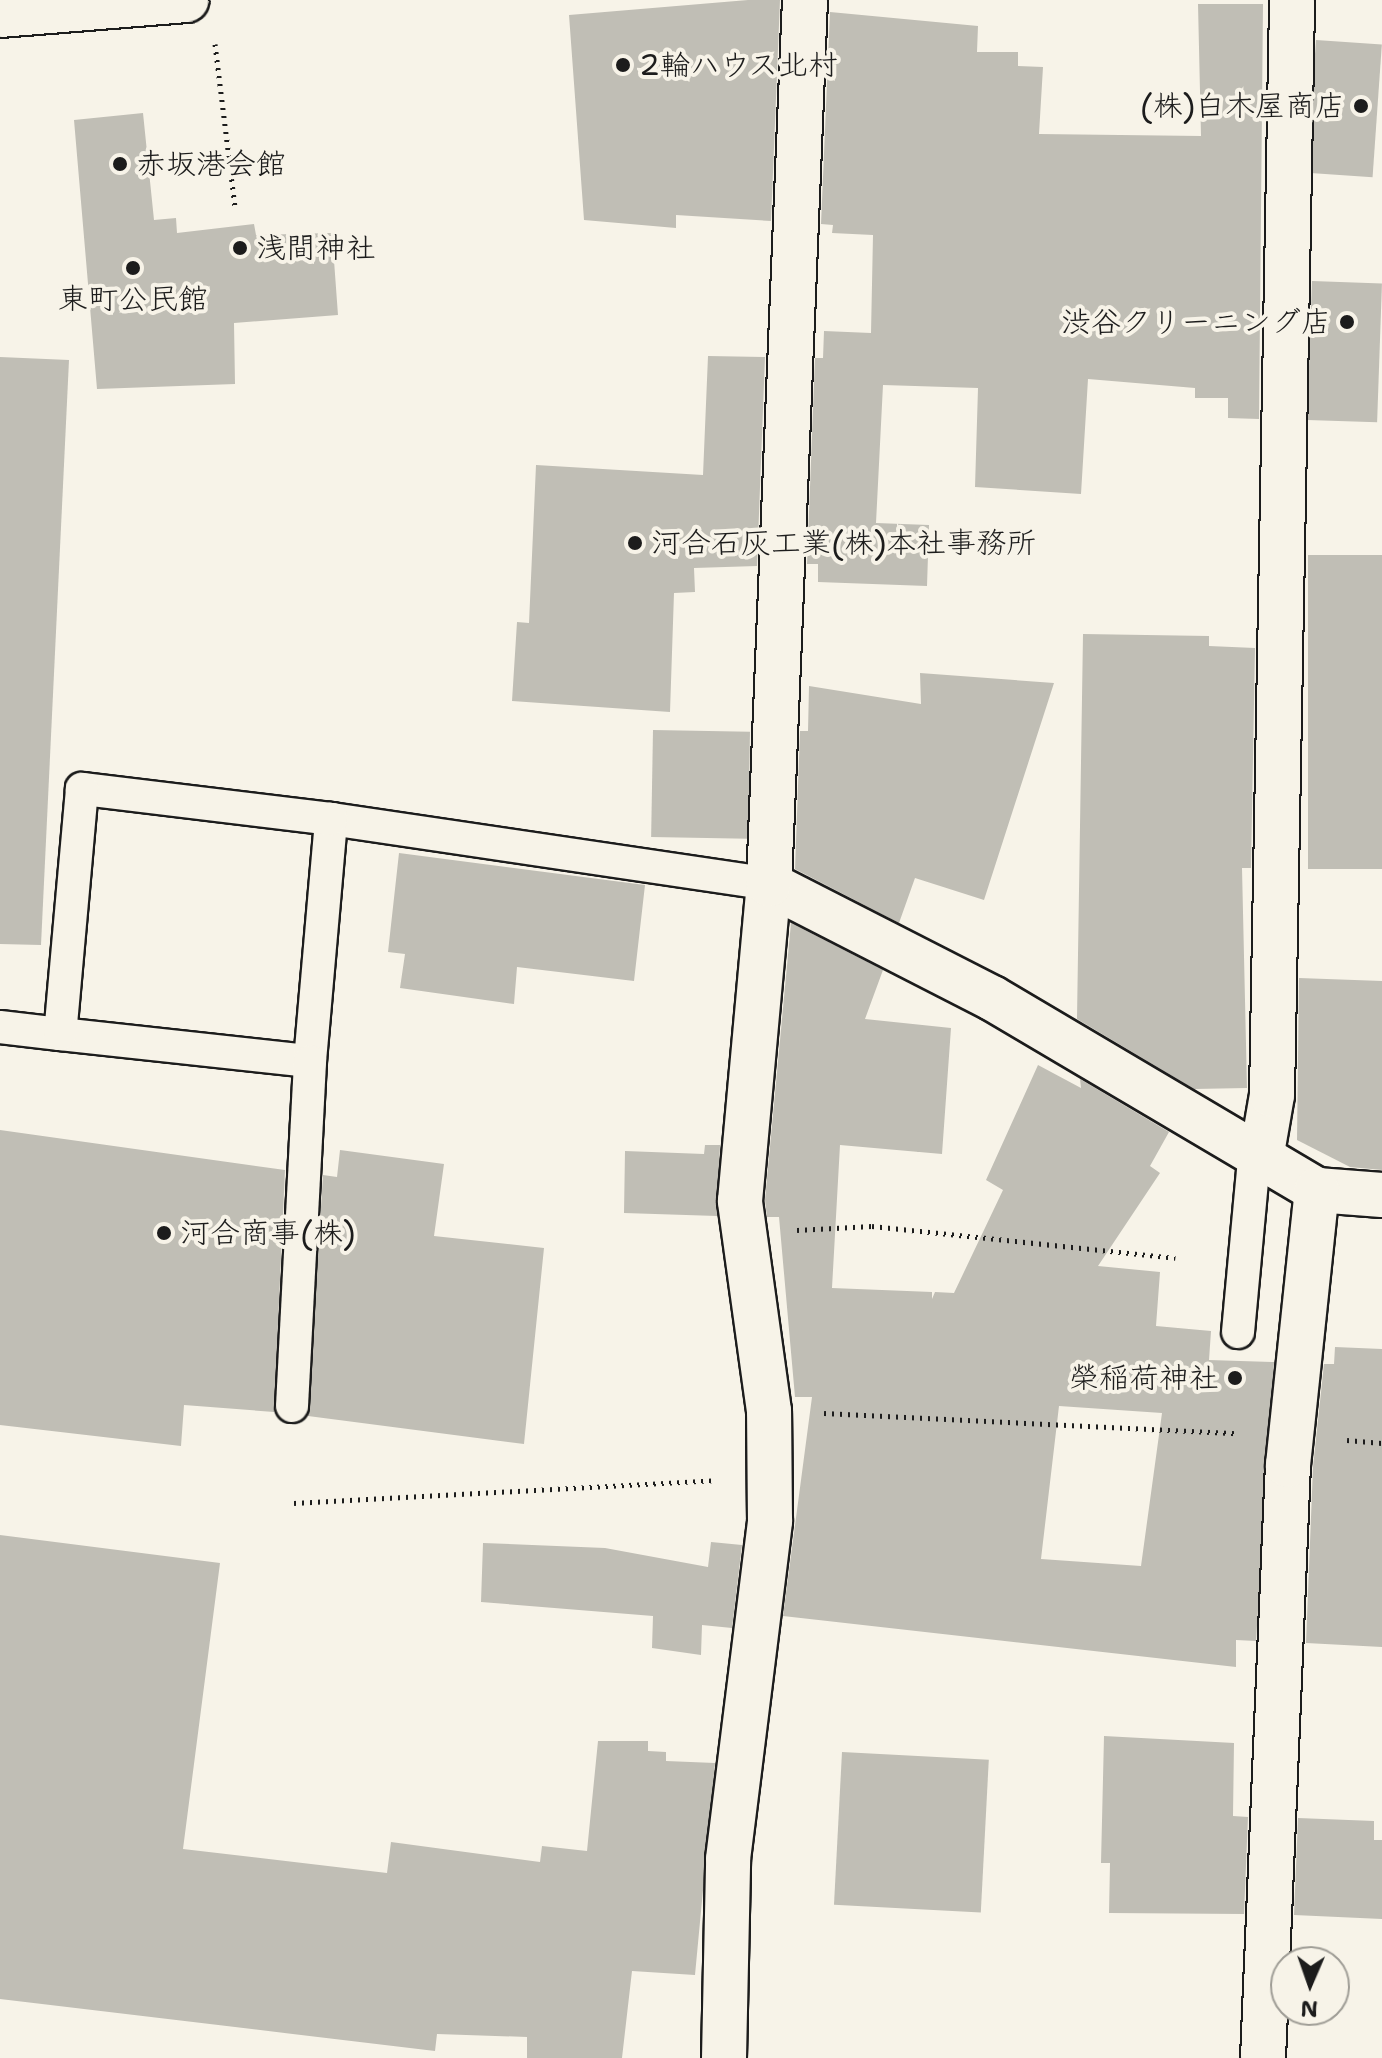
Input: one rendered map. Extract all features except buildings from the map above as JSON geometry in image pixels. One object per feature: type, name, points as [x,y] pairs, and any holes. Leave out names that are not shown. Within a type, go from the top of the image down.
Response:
[{"type":"street","points":[[724,2058],[728,1859],[770,1521],[766,1477],[769,1411],[740,1201],[769,884],[805,0]]},
{"type":"street","points":[[1259,1151],[1272,1095],[1292,0]]},
{"type":"street","points":[[0,15],[200,16]]},
{"type":"street","points":[[769,884],[992,998],[1259,1151],[1317,1190],[1382,1195]]},
{"type":"street","points":[[1263,2058],[1291,1435],[1317,1190]]},
{"type":"lane","points":[[60,1034],[82,789],[331,819],[769,884]]},
{"type":"lane","points":[[292,1406],[310,1061],[331,819]]},
{"type":"lane","points":[[0,1027],[310,1061]]},
{"type":"lane","points":[[1238,1332],[1259,1151]]},
{"type":"path","points":[[200,16],[235,206]]},
{"type":"path","points":[[744,1232],[872,1226],[1175,1258]]},
{"type":"path","points":[[769,1411],[1291,1435],[1382,1443]]},
{"type":"path","points":[[294,1503],[766,1477]]},
{"type":"place","name":"2輪ハウス北村","points":[[623,65]]},
{"type":"place","name":"(株)白木屋商店","points":[[1361,106]]},
{"type":"place","name":"赤坂港会館","points":[[120,164]]},
{"type":"place","name":"浅間神社","points":[[240,248]]},
{"type":"place","name":"東町公民館","points":[[133,268]]},
{"type":"place","name":"渋谷クリーニング店","points":[[1347,322]]},
{"type":"place","name":"河合石灰工業(株)本社事務所","points":[[635,543]]},
{"type":"place","name":"河合商事(株)","points":[[164,1233]]},
{"type":"place","name":"榮稲荷神社","points":[[1235,1378]]}]
